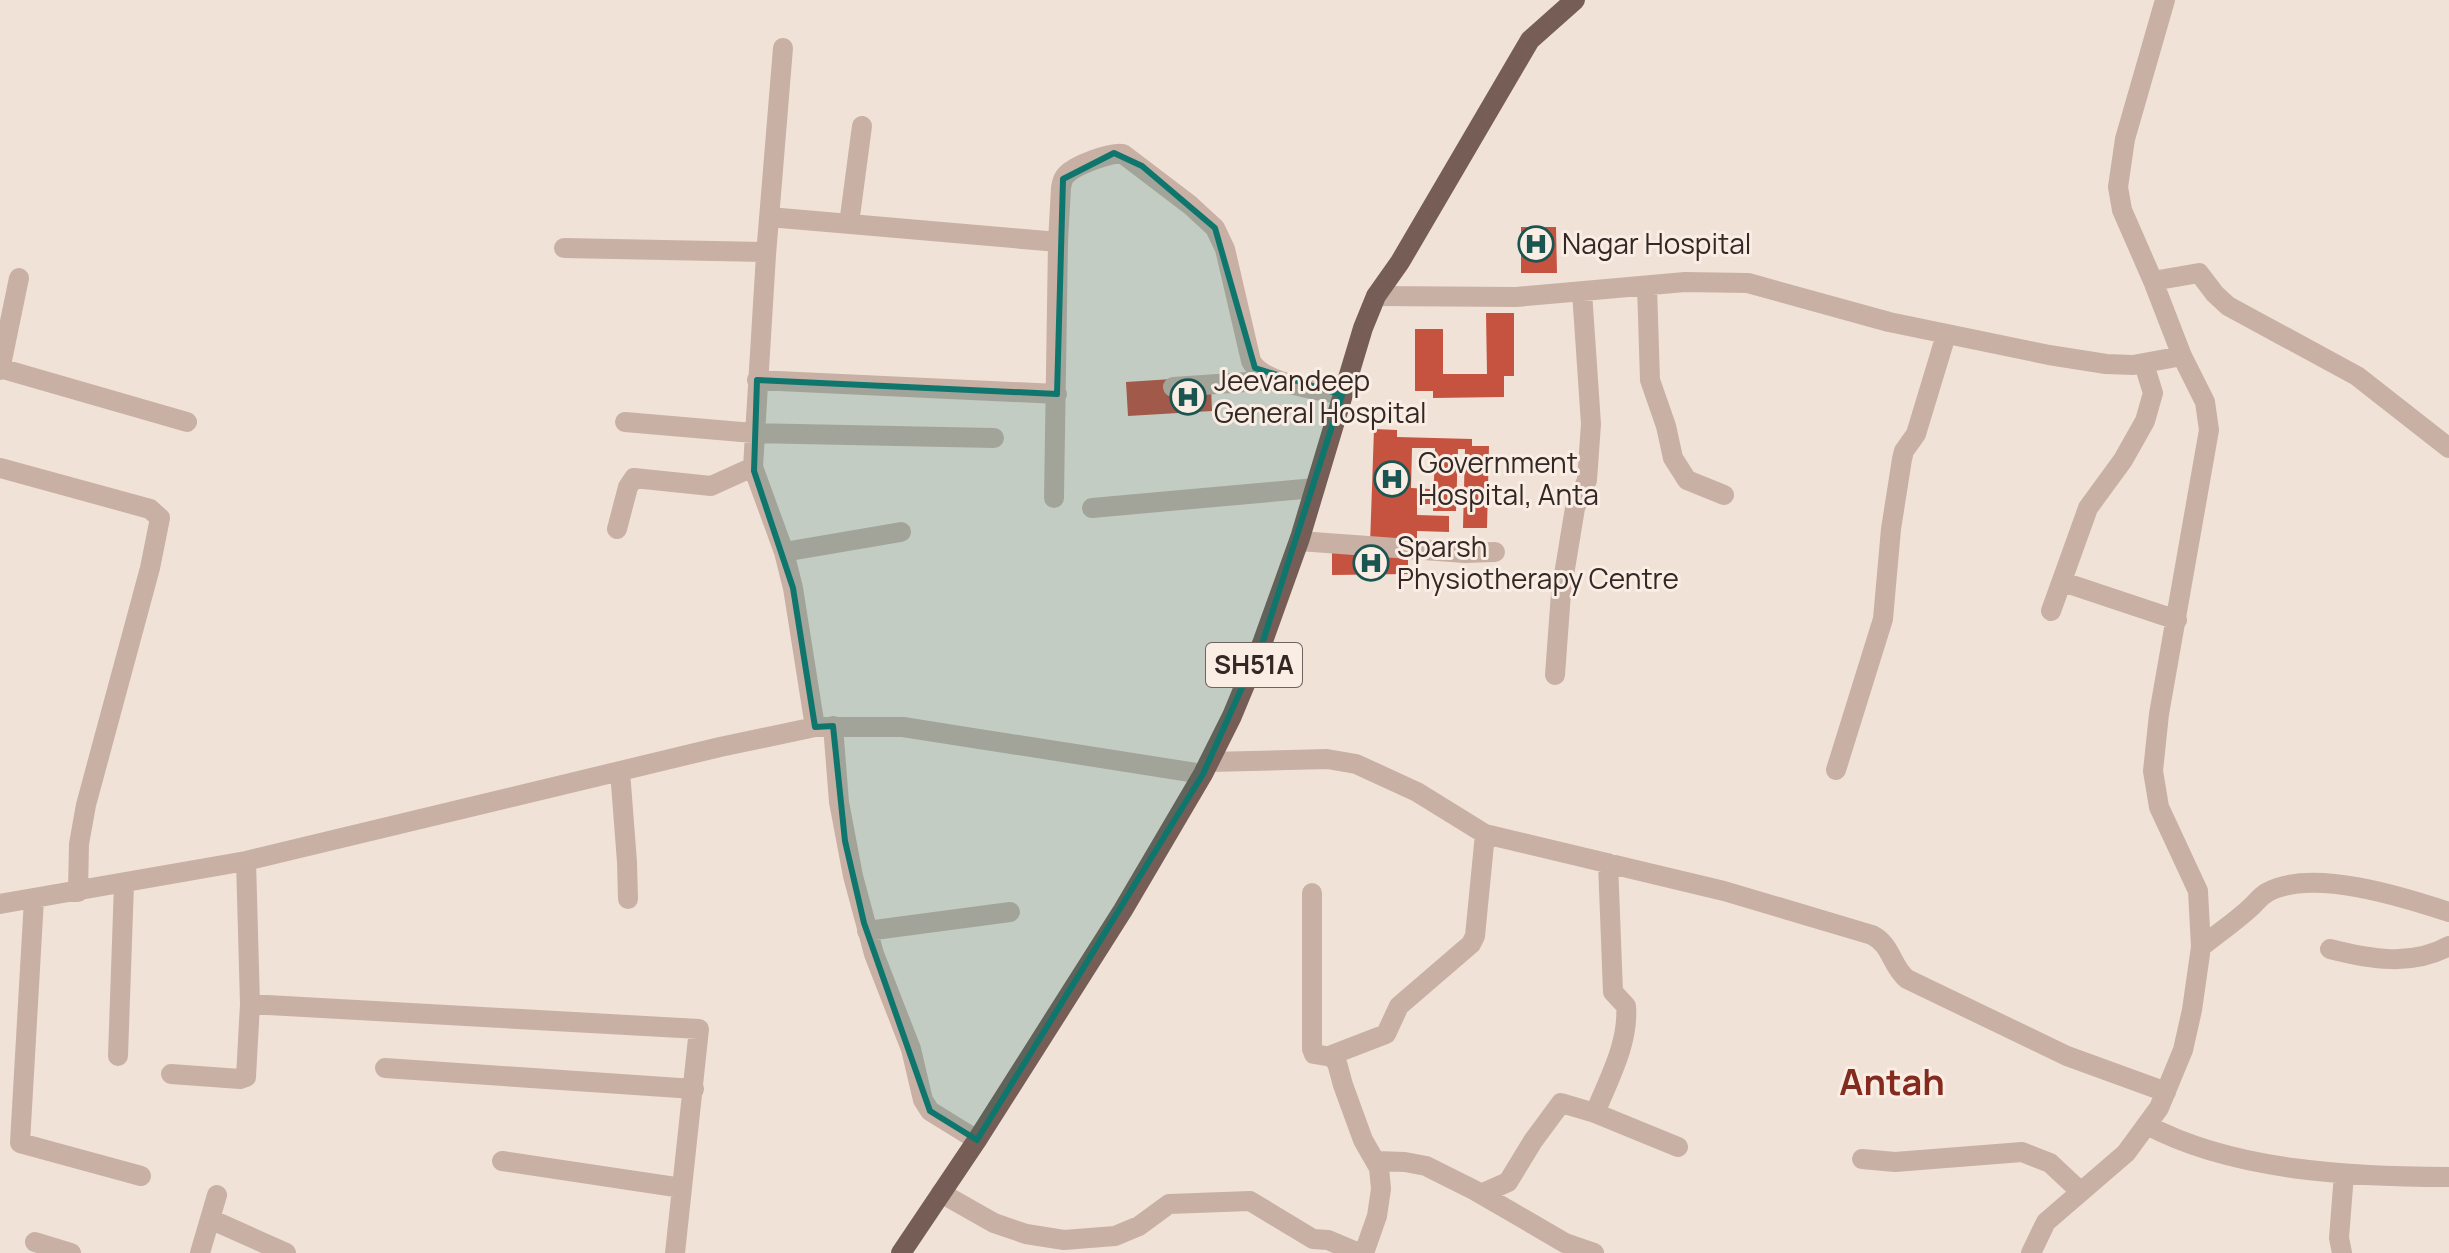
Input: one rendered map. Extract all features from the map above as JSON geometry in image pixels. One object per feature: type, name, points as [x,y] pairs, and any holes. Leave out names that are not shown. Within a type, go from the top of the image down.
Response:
[{"type":"main road","name":"SH51A","points":[[901,1253],[977,1140],[1123,910],[1206,768],[1251,672],[1299,541],[1342,395],[1376,296],[1400,262],[1530,40],[1575,0]]},
{"type":"street","points":[[2031,1253],[2046,1222],[2126,1153],[2166,1092],[2183,1050],[2201,947],[2198,891],[2168,830],[2153,779],[2159,714],[2209,430],[2205,402],[2182,356],[2122,210],[2118,187],[2125,139],[2165,0]]},
{"type":"street","points":[[783,48],[753,433],[753,467],[784,552],[836,778],[845,841],[867,931],[907,1034],[925,1106],[977,1140]]},
{"type":"street","points":[[849,224],[862,126]]},
{"type":"street","points":[[1054,498],[1061,188],[1066,175],[1106,155],[1123,154],[1212,224],[1225,249],[1251,361],[1260,372],[1278,380],[1342,395]]},
{"type":"street","points":[[769,217],[1058,242]]},
{"type":"street","points":[[564,248],[766,252]]},
{"type":"street","points":[[2153,281],[2199,273],[2228,306],[2357,376],[2449,448]]},
{"type":"street","points":[[19,278],[0,369],[187,422]]},
{"type":"street","points":[[1376,296],[1516,297],[1703,281],[1748,283],[1946,335],[2091,361],[2144,364],[2182,356]]},
{"type":"street","points":[[1647,286],[1650,380],[1673,458],[1687,480],[1724,495]]},
{"type":"street","points":[[1555,675],[1561,593],[1575,508],[1587,480],[1591,424],[1582,292]]},
{"type":"street","points":[[1836,770],[1883,619],[1891,529],[1904,451],[1916,434],[1946,335]]},
{"type":"street","points":[[2051,611],[2088,508],[2123,460],[2145,421],[2153,393],[2144,364]]},
{"type":"street","points":[[757,380],[1057,394]]},
{"type":"street","points":[[1173,387],[1278,380]]},
{"type":"street","points":[[625,422],[753,433],[994,438]]},
{"type":"street","points":[[617,529],[628,487],[634,478],[711,486],[753,467]]},
{"type":"street","points":[[0,468],[150,509],[160,518],[150,568],[86,805],[79,844],[78,892]]},
{"type":"street","points":[[1092,508],[1315,488]]},
{"type":"street","points":[[784,552],[901,532]]},
{"type":"street","points":[[1299,541],[1465,553],[1495,552]]},
{"type":"street","points":[[2063,582],[2177,620]]},
{"type":"street","points":[[0,904],[246,861],[620,771],[824,727],[903,727],[1206,768],[1327,759],[1356,764],[1417,792],[1485,834],[1724,891],[1872,935],[1884,942],[1898,970],[1907,979],[2067,1056],[2166,1092]]},
{"type":"street","points":[[620,771],[628,899]]},
{"type":"street","points":[[1312,893],[1312,1049],[1314,1054],[1329,1056],[1386,1034],[1399,1006],[1471,944],[1475,936],[1485,834]]},
{"type":"street","points":[[171,1074],[245,1079],[250,1004],[246,861]]},
{"type":"street","points":[[1595,1113],[1624,1043],[1627,1017],[1626,1006],[1613,992],[1608,863]]},
{"type":"street","points":[[2201,947],[2250,908],[2261,895],[2278,888],[2311,883],[2370,889],[2449,912]]},
{"type":"street","points":[[118,1056],[124,884]]},
{"type":"street","points":[[34,899],[19,1142],[24,1146],[141,1176]]},
{"type":"street","points":[[867,931],[1010,912]]},
{"type":"street","points":[[2330,949],[2389,960],[2433,953],[2449,946]]},
{"type":"street","points":[[250,1004],[699,1028],[675,1253]]},
{"type":"street","points":[[941,1193],[994,1223],[1026,1234],[1064,1240],[1115,1236],[1139,1226],[1169,1204],[1250,1201],[1313,1239],[1328,1240],[1362,1253],[1377,1216],[1381,1189],[1379,1168],[1363,1140],[1337,1063],[1329,1056]]},
{"type":"street","points":[[385,1068],[694,1089]]},
{"type":"street","points":[[1481,1194],[1508,1182],[1558,1106],[1567,1103],[1678,1147]]},
{"type":"street","points":[[2147,1125],[2173,1139],[2213,1151],[2300,1168],[2344,1174],[2449,1177]]},
{"type":"street","points":[[1862,1159],[1895,1162],[2022,1152],[2050,1163],[2081,1192]]},
{"type":"street","points":[[502,1161],[682,1188]]},
{"type":"street","points":[[1376,1161],[1419,1164],[1481,1194],[1565,1243],[1594,1253]]},
{"type":"street","points":[[2342,1253],[2339,1238],[2344,1174]]},
{"type":"street","points":[[200,1253],[217,1195]]},
{"type":"street","points":[[210,1219],[286,1253]]},
{"type":"street","points":[[35,1242],[71,1253]]},
{"type":"highlighted area","points":[[1114,153],[1142,166],[1215,228],[1255,368],[1342,395],[1263,641],[1203,774],[977,1140],[930,1111],[864,923],[845,841],[833,726],[815,727],[793,588],[754,471],[757,380],[1057,394],[1063,179]]},
{"type":"building","points":[[1521,227],[1556,227],[1557,273],[1521,273]]},
{"type":"building","points":[[1486,313],[1514,313],[1514,376],[1504,376],[1504,397],[1433,398],[1433,391],[1415,391],[1415,329],[1443,329],[1443,374],[1487,374]]},
{"type":"building","points":[[1172,379],[1211,386],[1212,411],[1128,416],[1126,382]]},
{"type":"building","points":[[1374,429],[1397,430],[1397,437],[1472,439],[1472,446],[1489,446],[1487,528],[1463,528],[1465,449],[1458,449],[1456,511],[1433,511],[1435,448],[1412,448],[1411,488],[1430,489],[1430,504],[1417,504],[1417,515],[1449,516],[1449,532],[1417,531],[1417,546],[1370,545]]},
{"type":"building","points":[[1408,551],[1408,574],[1332,575],[1332,552]]},
{"type":"place","name":"Nagar Hospital","points":[[1536,244]]},
{"type":"place","name":"Jeevandeep General Hospital","points":[[1188,397]]},
{"type":"place","name":"Government Hospital, Anta","points":[[1392,479]]},
{"type":"place","name":"Sparsh Physiotherapy Centre","points":[[1371,563]]},
{"type":"district","name":"Antah","points":[[1892,1082]]}]
